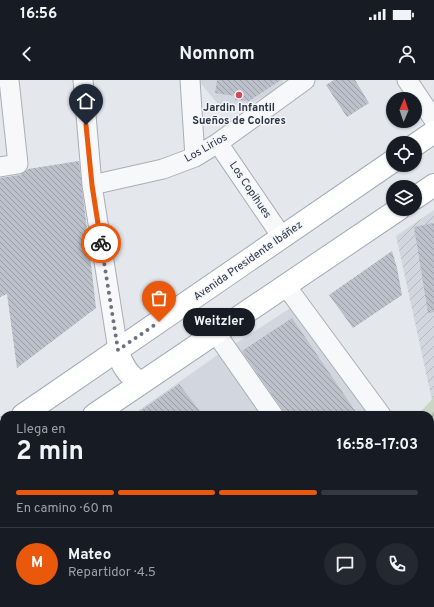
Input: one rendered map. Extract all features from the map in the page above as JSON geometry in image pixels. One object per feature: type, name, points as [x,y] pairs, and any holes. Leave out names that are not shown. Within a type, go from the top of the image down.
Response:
[{"type":"main road","points":[[422,140],[434,132]]},
{"type":"main road","name":"Avenida Presidente Ibáñez","points":[[29,411],[386,165]]},
{"type":"main road","points":[[422,193],[434,185]]},
{"type":"main road","points":[[100,411],[389,216]]},
{"type":"main road","points":[[118,350],[119,359],[130,374],[135,379],[142,382]]},
{"type":"street","points":[[0,167],[18,164],[9,80]]},
{"type":"street","points":[[82,80],[92,185],[118,350]]},
{"type":"street","points":[[190,80],[195,157]]},
{"type":"street","name":"Los Lirios","points":[[92,185],[163,169],[195,157],[218,143],[305,80]]},
{"type":"street","points":[[407,80],[434,120]]},
{"type":"street","name":"Los Copihues","points":[[218,143],[282,237]]},
{"type":"street","points":[[286,286],[378,411]]},
{"type":"street","points":[[215,332],[270,411]]},
{"type":"shaded area","name":"Jardin Infantil Sueños de Colores","points":[[198,80],[283,80],[282,87],[249,105],[218,104]]},
{"type":"shaded area","points":[[434,210],[434,397],[432,400],[396,236]]},
{"type":"shaded area","points":[[306,298],[387,411],[138,411],[219,354]]},
{"type":"green space","points":[[434,397],[434,411],[422,411]]},
{"type":"building","points":[[217,80],[281,80],[249,101],[235,100],[236,96],[215,93]]},
{"type":"building","points":[[334,80],[355,80],[369,103],[347,117],[326,85]]},
{"type":"building","points":[[79,161],[96,308],[17,368],[7,294],[0,297],[0,178],[20,175],[28,169]]},
{"type":"building","points":[[434,223],[434,312],[428,313],[414,227]]},
{"type":"building","points":[[392,251],[402,295],[353,328],[329,295]]},
{"type":"building","points":[[292,318],[355,411],[283,411],[242,351]]},
{"type":"building","points":[[179,384],[200,411],[140,411]]},
{"type":"way so far","points":[[101,243],[118,350],[159,322]]},
{"type":"place","name":"Jardin Infantil Sueños de Colores","points":[[239,95]]},
{"type":"place","name":"Weitzler","points":[[159,322]]},
{"type":"route","points":[[86,125],[92,185],[101,243]]}]
